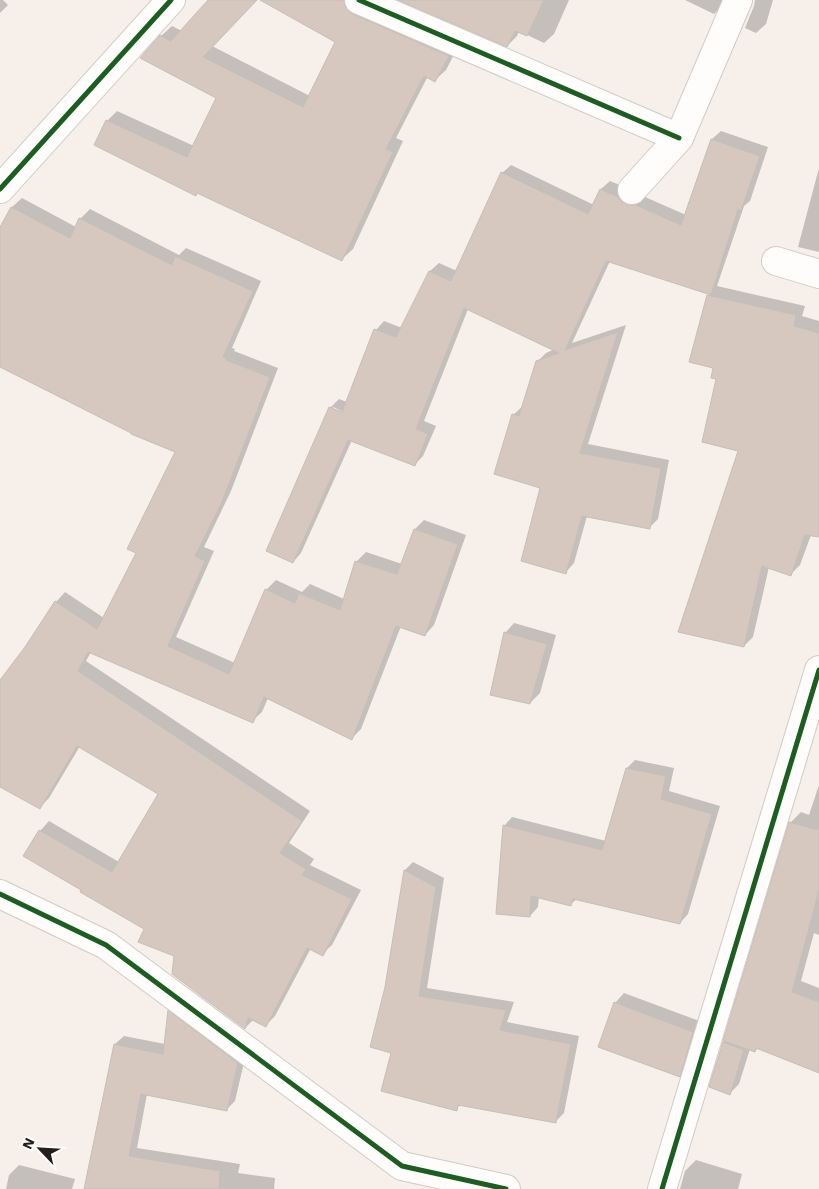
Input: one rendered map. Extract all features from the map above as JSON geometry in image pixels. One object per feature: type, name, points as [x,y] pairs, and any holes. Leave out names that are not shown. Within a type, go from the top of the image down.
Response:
[{"type":"street","points":[[0,189],[171,0]]},
{"type":"street","points":[[359,0],[679,138]]},
{"type":"street","points":[[632,190],[679,138],[738,0]]},
{"type":"street","points":[[776,261],[819,274]]},
{"type":"street","points":[[662,1189],[819,670]]},
{"type":"street","points":[[0,894],[106,945],[402,1166],[506,1189]]},
{"type":"building","points":[[208,0],[257,0],[203,57],[303,107],[335,42],[260,0],[344,0],[346,9],[353,14],[449,56],[435,82],[424,76],[386,149],[393,152],[342,261],[197,193],[196,196],[94,145],[106,120],[187,157],[216,98],[140,58],[160,35],[171,41]]},
{"type":"building","points":[[398,0],[544,0],[527,36],[515,31],[507,47]]},
{"type":"building","points":[[711,139],[760,156],[741,211],[738,209],[711,295],[606,261],[565,350],[618,332],[580,453],[661,468],[650,529],[582,516],[566,574],[521,561],[540,488],[494,474],[512,414],[519,416],[536,361],[559,353],[464,308],[416,429],[428,434],[415,466],[348,440],[293,563],[266,551],[329,407],[342,412],[374,329],[396,337],[429,271],[451,281],[501,172],[588,214],[600,189],[618,197],[628,205],[636,205],[681,225]]},
{"type":"building","points":[[11,207],[70,238],[79,218],[172,265],[175,256],[253,291],[223,357],[226,360],[270,377],[222,502],[195,556],[205,561],[168,646],[229,674],[265,589],[295,603],[299,593],[340,610],[355,561],[397,574],[414,529],[458,544],[425,636],[396,626],[352,740],[264,697],[253,723],[88,652],[78,671],[302,821],[280,853],[306,869],[302,875],[352,899],[323,956],[307,948],[266,1027],[248,1018],[245,1029],[172,974],[174,956],[138,942],[144,929],[23,856],[39,830],[112,872],[158,794],[77,746],[40,809],[0,787],[0,680],[25,647],[55,601],[97,629],[136,553],[127,549],[175,452],[131,434],[0,367],[0,227]]},
{"type":"building","points":[[707,295],[796,315],[794,326],[819,333],[819,537],[805,535],[791,576],[762,566],[744,647],[678,632],[738,451],[702,442],[716,379],[711,378],[713,368],[689,362]]},
{"type":"building","points":[[504,632],[547,644],[530,704],[490,695]]},
{"type":"building","points":[[626,768],[666,776],[661,799],[712,814],[680,924],[573,899],[571,906],[531,896],[530,917],[496,914],[503,825],[602,850]]},
{"type":"building","points":[[789,822],[819,830],[819,890],[792,992],[819,1002],[819,1073],[756,1048],[755,1052],[723,1041]]},
{"type":"building","points":[[404,870],[436,887],[419,996],[506,1010],[500,1030],[571,1044],[556,1123],[458,1105],[457,1111],[381,1091],[391,1053],[370,1047],[385,987]]},
{"type":"building","points":[[614,1002],[693,1032],[680,1077],[598,1047]]},
{"type":"building","points":[[168,1010],[238,1063],[227,1111],[141,1094],[129,1156],[220,1171],[219,1189],[84,1189],[114,1044],[163,1054]]},
{"type":"building","points":[[723,1042],[744,1050],[730,1095],[709,1087]]},
{"type":"cycle path","points":[[0,189],[171,0]]},
{"type":"cycle path","points":[[359,0],[679,138]]},
{"type":"cycle path","points":[[662,1189],[819,670]]},
{"type":"cycle path","points":[[0,894],[106,945],[402,1166],[506,1189]]}]
